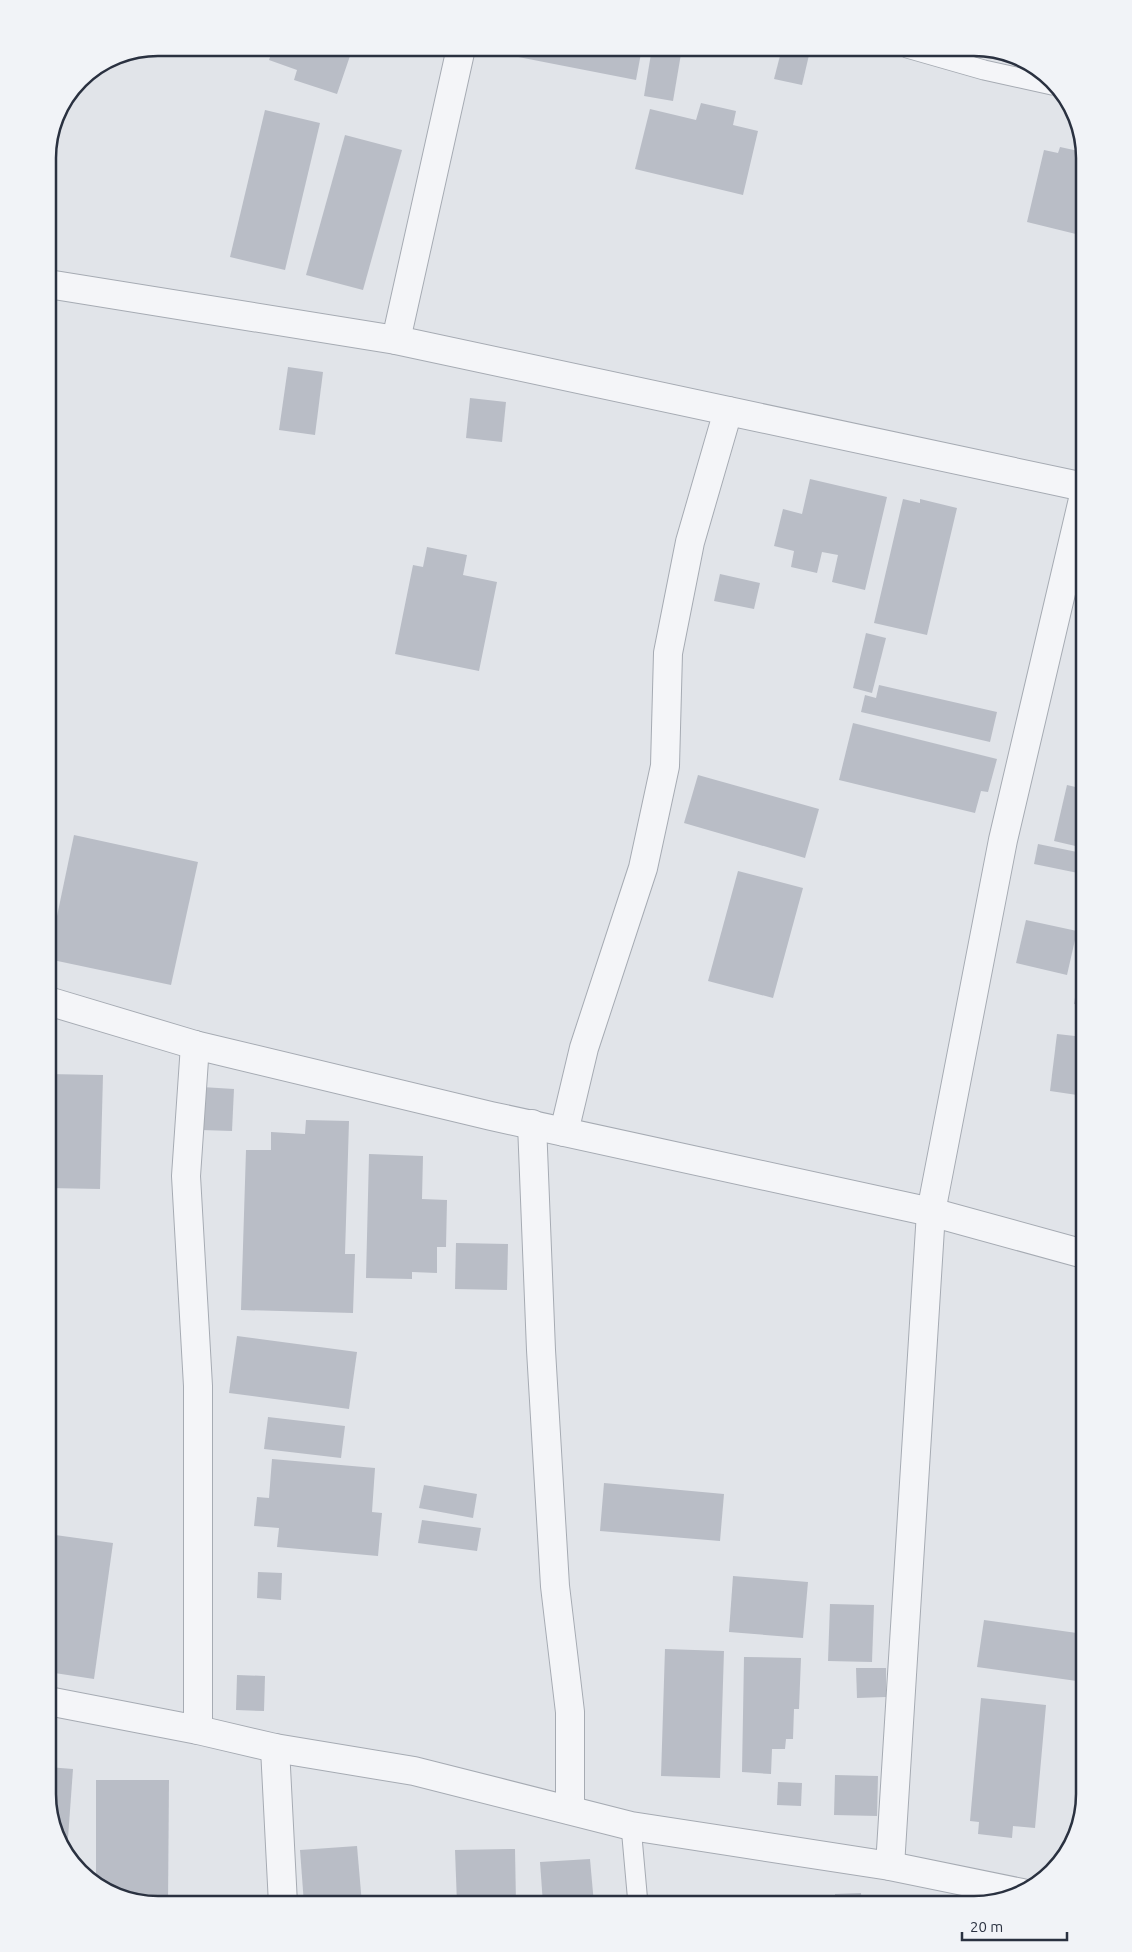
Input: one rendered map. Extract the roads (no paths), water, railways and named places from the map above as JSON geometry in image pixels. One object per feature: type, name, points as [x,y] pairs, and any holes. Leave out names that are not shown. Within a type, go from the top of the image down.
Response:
[{"type":"street","points":[[396,340],[459,56]]},
{"type":"street","points":[[56,285],[396,340],[1076,485]]},
{"type":"street","points":[[564,1132],[584,1048],[643,868],[665,766],[668,653],[690,542],[728,411]]},
{"type":"street","points":[[890,1866],[931,1212],[1003,840],[1076,529]]},
{"type":"street","points":[[56,1004],[195,1044],[564,1132],[931,1212],[1076,1252]]},
{"type":"street","points":[[195,1044],[186,1176],[198,1386],[198,1730]]},
{"type":"street","points":[[532,1124],[541,1350],[555,1586],[570,1712],[570,1810]]},
{"type":"street","points":[[56,1703],[198,1730],[275,1748],[414,1771],[630,1826],[890,1866],[1007,1890]]},
{"type":"street","points":[[275,1748],[284,1896]]},
{"type":"lane","points":[[934,56],[1043,84]]},
{"type":"lane","points":[[630,1826],[637,1896]]}]
